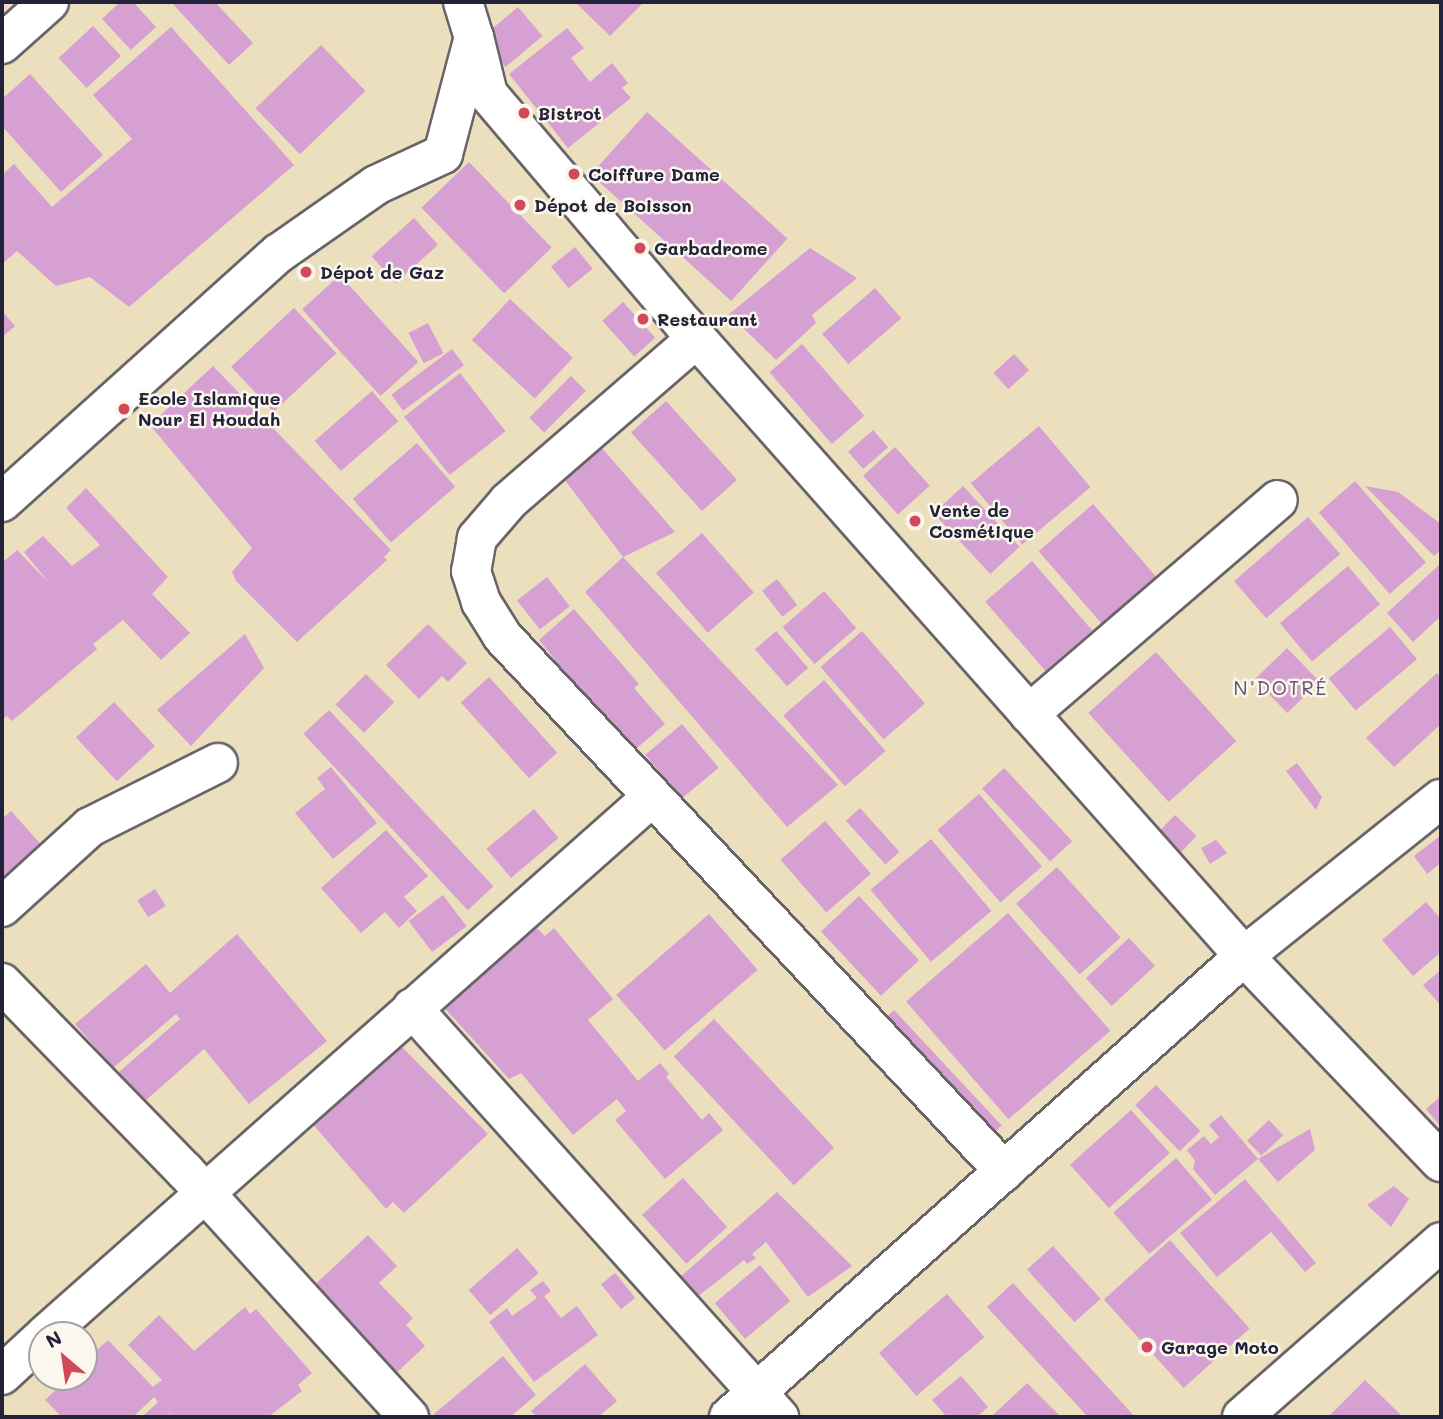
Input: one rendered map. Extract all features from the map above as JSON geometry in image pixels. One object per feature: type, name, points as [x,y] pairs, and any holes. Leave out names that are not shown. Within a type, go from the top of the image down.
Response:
[{"type":"street","points":[[2,44],[49,2]]},
{"type":"street","points":[[468,19],[488,94],[697,338],[1244,956],[1441,1162]]},
{"type":"street","points":[[6,491],[279,253],[376,185],[443,155],[468,19]]},
{"type":"street","points":[[697,338],[508,502],[477,538],[471,571],[481,602],[502,636],[1004,1171]]},
{"type":"street","points":[[1029,715],[1278,500]]},
{"type":"street","points":[[2,907],[90,827],[218,763]]},
{"type":"street","points":[[61,1321],[203,1191],[652,797]]},
{"type":"street","points":[[412,1008],[755,1409],[1004,1171],[1244,956],[1441,799]]},
{"type":"street","points":[[2,983],[203,1191],[409,1417]]},
{"type":"street","points":[[1263,1410],[1441,1242]]},
{"type":"street","points":[[2,1375],[28,1351]]},
{"type":"building","points":[[120,2],[133,2],[156,27],[131,50],[102,19]]},
{"type":"building","points":[[171,2],[215,2],[253,43],[229,65]]},
{"type":"building","points":[[575,2],[644,2],[610,36]]},
{"type":"building","points":[[518,7],[542,36],[506,67],[481,38]]},
{"type":"building","points":[[93,26],[121,56],[87,88],[59,58]]},
{"type":"building","points":[[171,27],[294,165],[129,307],[90,277],[56,286],[17,251],[2,264],[2,175],[14,164],[52,207],[132,139],[93,95]]},
{"type":"building","points":[[567,28],[584,48],[571,58],[590,82],[612,63],[628,83],[622,88],[631,98],[568,148],[509,74]]},
{"type":"building","points":[[321,45],[365,91],[300,154],[256,108]]},
{"type":"building","points":[[30,74],[103,155],[61,192],[2,126],[2,99]]},
{"type":"building","points":[[647,112],[787,238],[731,301],[591,174]]},
{"type":"building","points":[[469,162],[552,248],[504,293],[422,208]]},
{"type":"building","points":[[414,218],[438,245],[396,283],[372,256]]},
{"type":"building","points":[[575,247],[593,269],[569,288],[551,267]]},
{"type":"building","points":[[810,248],[857,278],[812,315],[816,323],[776,360],[729,314]]},
{"type":"building","points":[[340,275],[418,362],[380,396],[302,309]]},
{"type":"building","points":[[875,288],[901,318],[848,364],[822,334]]},
{"type":"building","points":[[510,299],[573,358],[535,399],[472,340]]},
{"type":"building","points":[[623,302],[655,338],[634,356],[602,321]]},
{"type":"building","points":[[294,308],[336,353],[273,412],[231,367]]},
{"type":"building","points":[[2,311],[15,326],[2,337]]},
{"type":"building","points":[[428,323],[443,353],[424,363],[408,333]]},
{"type":"building","points":[[802,344],[864,416],[832,444],[770,372]]},
{"type":"building","points":[[452,349],[464,365],[403,411],[391,395]]},
{"type":"building","points":[[1014,354],[1029,370],[1009,389],[994,373]]},
{"type":"building","points":[[213,366],[391,550],[384,557],[387,560],[297,642],[236,581],[232,572],[252,548],[150,425]]},
{"type":"building","points":[[460,373],[506,431],[450,475],[404,417]]},
{"type":"building","points":[[571,376],[586,391],[544,433],[529,418]]},
{"type":"building","points":[[372,391],[398,421],[341,471],[315,441]]},
{"type":"building","points":[[666,401],[737,480],[702,511],[631,432]]},
{"type":"building","points":[[1039,426],[1090,487],[1022,544],[971,483]]},
{"type":"building","points":[[873,430],[888,447],[863,469],[848,452]]},
{"type":"building","points":[[417,443],[455,487],[391,543],[353,499]]},
{"type":"building","points":[[591,443],[598,451],[602,448],[675,532],[623,557],[561,475]]},
{"type":"building","points":[[895,447],[930,486],[898,514],[863,476]]},
{"type":"building","points":[[1355,481],[1426,563],[1390,594],[1319,512]]},
{"type":"building","points":[[963,486],[1020,547],[990,574],[934,513]]},
{"type":"building","points":[[1365,486],[1398,492],[1441,524],[1441,550],[1434,556]]},
{"type":"building","points":[[86,488],[168,577],[152,594],[190,633],[161,660],[123,620],[93,644],[97,649],[12,721],[7,716],[2,720],[2,563],[17,550],[49,583],[24,552],[43,536],[72,566],[100,545],[66,508]]},
{"type":"building","points":[[1093,504],[1161,582],[1106,629],[1039,551]]},
{"type":"building","points":[[1308,517],[1340,554],[1266,618],[1234,581]]},
{"type":"building","points":[[702,533],[754,593],[708,633],[656,573]]},
{"type":"building","points":[[623,557],[838,785],[787,827],[585,592]]},
{"type":"building","points":[[1032,561],[1092,630],[1046,671],[985,602]]},
{"type":"building","points":[[1441,563],[1441,616],[1413,642],[1387,613]]},
{"type":"building","points":[[1348,566],[1380,604],[1312,662],[1280,623]]},
{"type":"building","points":[[547,577],[570,606],[540,630],[517,600]]},
{"type":"building","points":[[777,579],[797,605],[782,617],[762,591]]},
{"type":"building","points":[[824,591],[856,628],[815,664],[782,627]]},
{"type":"building","points":[[574,609],[639,684],[634,688],[665,724],[630,754],[539,640]]},
{"type":"building","points":[[428,624],[467,663],[448,682],[442,676],[419,699],[386,665]]},
{"type":"building","points":[[1390,627],[1417,659],[1356,711],[1329,678]]},
{"type":"building","points":[[776,631],[808,668],[787,686],[755,649]]},
{"type":"building","points":[[862,631],[925,703],[883,740],[820,667]]},
{"type":"building","points":[[245,634],[264,668],[191,746],[157,710]]},
{"type":"building","points":[[1287,648],[1320,682],[1287,713],[1255,679]]},
{"type":"building","points":[[1156,652],[1236,741],[1169,802],[1088,713]]},
{"type":"building","points":[[1437,673],[1441,678],[1441,724],[1394,767],[1366,738]]},
{"type":"building","points":[[366,674],[394,702],[364,733],[336,704]]},
{"type":"building","points":[[489,677],[557,753],[529,778],[461,702]]},
{"type":"building","points":[[824,680],[886,751],[845,786],[783,715]]},
{"type":"building","points":[[114,702],[155,746],[117,781],[76,737]]},
{"type":"building","points":[[329,710],[493,886],[468,910],[303,734]]},
{"type":"building","points":[[682,724],[719,768],[682,799],[645,755]]},
{"type":"building","points":[[1297,763],[1322,797],[1316,810],[1286,771]]},
{"type":"building","points":[[331,767],[377,823],[333,859],[295,813],[325,789],[317,778]]},
{"type":"building","points":[[1004,768],[1072,841],[1050,862],[982,788]]},
{"type":"building","points":[[979,794],[1042,866],[1000,903],[937,830]]},
{"type":"building","points":[[860,808],[899,852],[885,865],[846,821]]},
{"type":"building","points":[[534,809],[558,838],[511,878],[487,849]]},
{"type":"building","points":[[11,811],[46,850],[7,885],[2,879],[2,819]]},
{"type":"building","points":[[1175,815],[1197,836],[1181,852],[1159,832]]},
{"type":"building","points":[[825,821],[871,874],[826,913],[780,860]]},
{"type":"building","points":[[386,830],[428,876],[404,897],[417,911],[399,928],[385,912],[361,933],[321,888]]},
{"type":"building","points":[[1441,835],[1441,863],[1427,874],[1414,856]]},
{"type":"building","points":[[931,839],[991,911],[931,962],[870,890]]},
{"type":"building","points":[[1216,840],[1227,853],[1210,864],[1201,848]]},
{"type":"building","points":[[1057,867],[1121,938],[1080,974],[1016,904]]},
{"type":"building","points":[[155,889],[166,906],[148,917],[137,900]]},
{"type":"building","points":[[443,895],[466,926],[432,952],[409,921]]},
{"type":"building","points":[[859,896],[919,960],[881,996],[821,931]]},
{"type":"building","points":[[1426,902],[1441,919],[1441,952],[1413,976],[1382,940]]},
{"type":"building","points":[[1008,913],[1110,1031],[1008,1119],[906,1002]]},
{"type":"building","points":[[709,914],[758,970],[665,1051],[616,995]]},
{"type":"building","points":[[525,917],[545,936],[554,928],[613,999],[588,1020],[638,1081],[660,1063],[669,1074],[666,1077],[702,1120],[709,1113],[723,1130],[665,1179],[615,1120],[626,1111],[617,1099],[573,1135],[521,1073],[509,1079],[439,1002]]},
{"type":"building","points":[[237,934],[327,1041],[249,1104],[204,1049],[145,1101],[119,1072],[180,1019],[176,1014],[113,1068],[75,1024],[146,964],[170,993]]},
{"type":"building","points":[[1129,938],[1155,966],[1112,1006],[1086,978]]},
{"type":"building","points":[[1441,970],[1441,1006],[1423,985]]},
{"type":"building","points":[[894,1010],[1002,1126],[989,1138],[881,1022]]},
{"type":"building","points":[[714,1019],[834,1148],[794,1185],[674,1057]]},
{"type":"building","points":[[402,1047],[488,1134],[404,1213],[393,1202],[386,1209],[310,1121]]},
{"type":"building","points":[[1156,1085],[1200,1131],[1180,1151],[1135,1105]]},
{"type":"building","points":[[1441,1096],[1441,1127],[1426,1109]]},
{"type":"building","points":[[1131,1110],[1170,1153],[1109,1208],[1070,1165]]},
{"type":"building","points":[[1221,1115],[1258,1159],[1215,1195],[1193,1169],[1195,1161],[1187,1150],[1204,1136],[1211,1144],[1219,1137],[1209,1125]]},
{"type":"building","points":[[1269,1120],[1283,1135],[1261,1156],[1247,1140]]},
{"type":"building","points":[[1310,1129],[1315,1150],[1278,1182],[1258,1159]]},
{"type":"building","points":[[1176,1158],[1212,1200],[1149,1254],[1113,1212]]},
{"type":"building","points":[[683,1178],[727,1227],[686,1264],[642,1215]]},
{"type":"building","points":[[1245,1179],[1316,1263],[1305,1272],[1271,1232],[1217,1277],[1180,1233]]},
{"type":"building","points":[[1394,1186],[1409,1199],[1391,1227],[1367,1205]]},
{"type":"building","points":[[777,1192],[852,1266],[808,1297],[766,1242],[752,1254],[756,1258],[747,1264],[744,1260],[696,1298],[680,1277]]},
{"type":"building","points":[[368,1235],[397,1266],[379,1283],[413,1318],[406,1325],[425,1346],[391,1378],[308,1291]]},
{"type":"building","points":[[1170,1240],[1250,1328],[1183,1388],[1104,1300]]},
{"type":"building","points":[[1053,1246],[1101,1299],[1074,1322],[1027,1269]]},
{"type":"building","points":[[517,1248],[539,1273],[490,1315],[469,1290]]},
{"type":"building","points":[[760,1265],[790,1301],[745,1339],[715,1303]]},
{"type":"building","points":[[615,1273],[635,1298],[621,1309],[601,1284]]},
{"type":"building","points":[[543,1281],[551,1291],[544,1296],[561,1318],[577,1306],[598,1335],[534,1382],[489,1322],[507,1308],[512,1316],[537,1298],[530,1290]]},
{"type":"building","points":[[1013,1283],[1135,1417],[1088,1417],[987,1307]]},
{"type":"building","points":[[947,1294],[984,1337],[916,1396],[879,1353]]},
{"type":"building","points":[[245,1307],[250,1314],[256,1309],[312,1373],[298,1385],[302,1391],[268,1417],[172,1417],[167,1411],[171,1417],[142,1417],[158,1402],[154,1397],[133,1417],[62,1417],[45,1400],[54,1391],[98,1391],[98,1349],[108,1340],[153,1387],[162,1380],[128,1345],[159,1315],[194,1351]]},
{"type":"building","points":[[503,1356],[536,1395],[510,1417],[437,1417],[434,1414]]},
{"type":"building","points":[[585,1364],[617,1401],[598,1417],[537,1417],[531,1411]]},
{"type":"building","points":[[961,1376],[988,1407],[977,1417],[947,1417],[932,1400]]},
{"type":"building","points":[[1365,1380],[1402,1417],[1328,1417]]},
{"type":"building","points":[[1027,1383],[1061,1417],[991,1417]]},
{"type":"place","name":"Bistrot","points":[[524,113]]},
{"type":"place","name":"Coiffure Dame","points":[[574,174]]},
{"type":"place","name":"Dépot de Boisson","points":[[520,205]]},
{"type":"place","name":"Garbadrome","points":[[640,248]]},
{"type":"place","name":"Dépot de Gaz","points":[[306,272]]},
{"type":"place","name":"Restaurant","points":[[643,319]]},
{"type":"place","name":"Ecole Islamique Nour El Houdah","points":[[124,409]]},
{"type":"place","name":"Vente de Cosmétique","points":[[915,521]]},
{"type":"place","name":"Garage Moto","points":[[1147,1347]]},
{"type":"district","name":"N’DOTRÉ","points":[[1281,688]]}]
